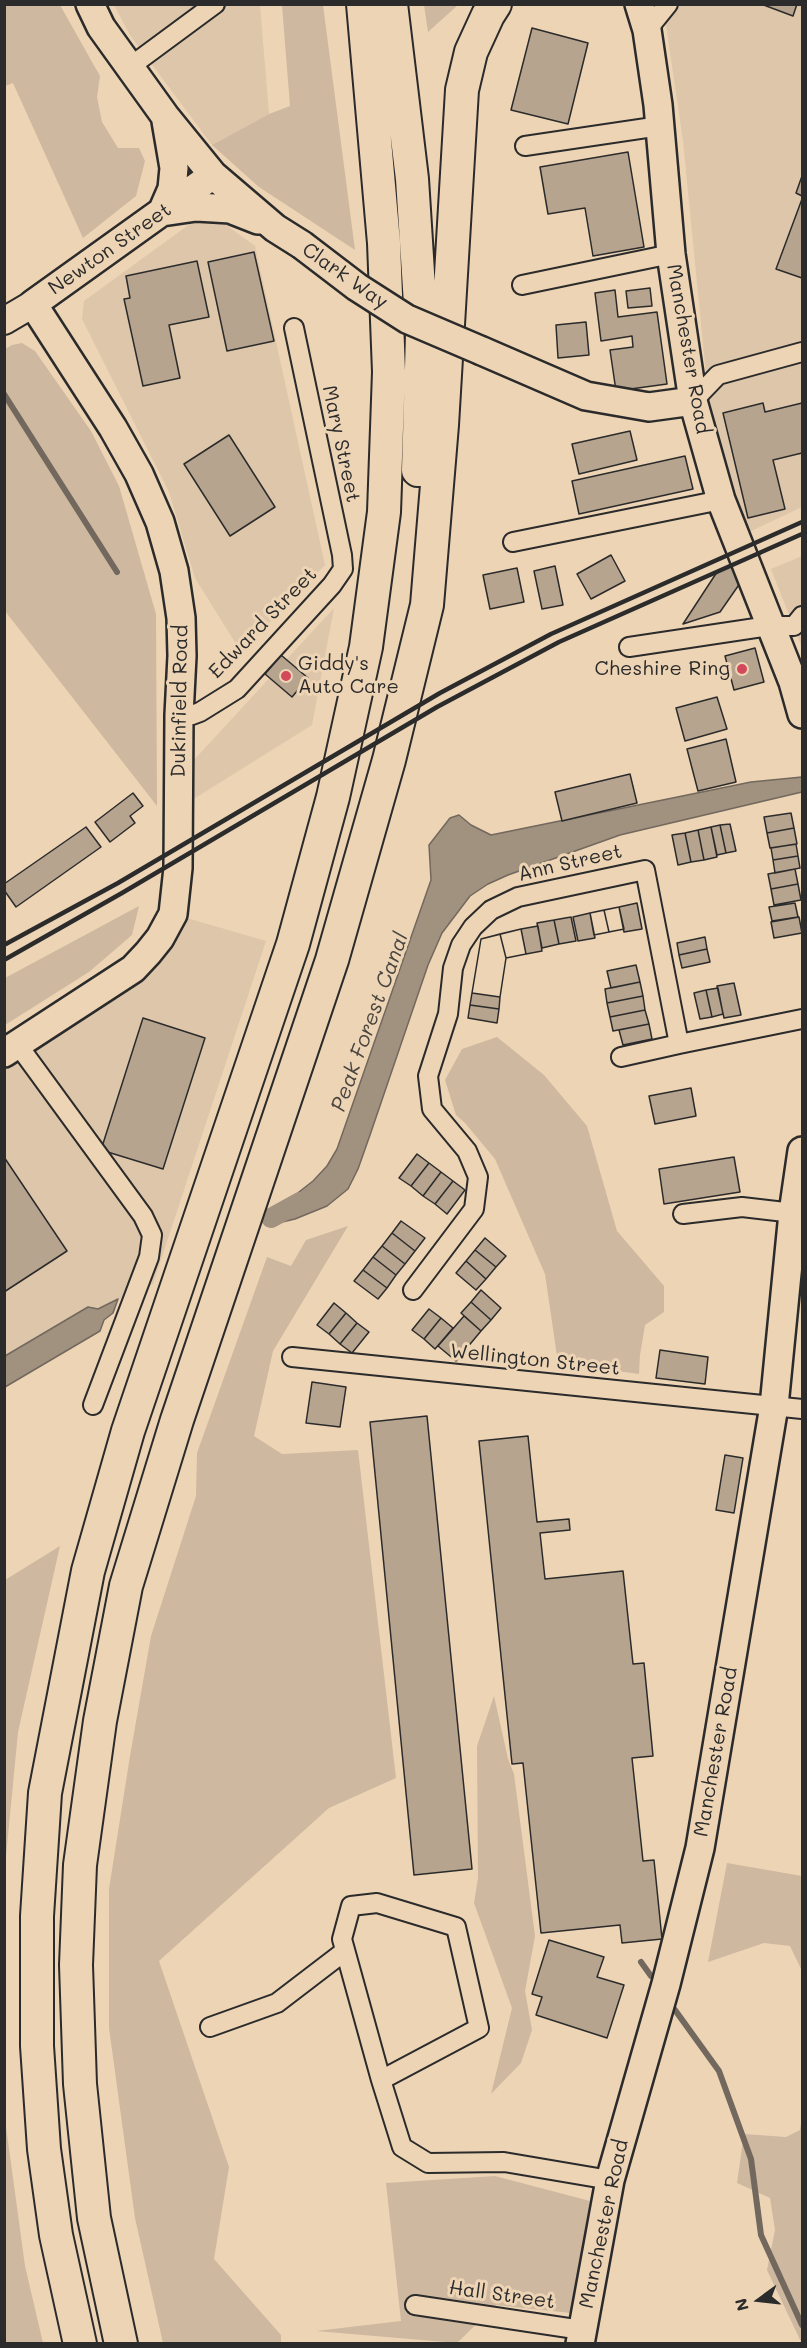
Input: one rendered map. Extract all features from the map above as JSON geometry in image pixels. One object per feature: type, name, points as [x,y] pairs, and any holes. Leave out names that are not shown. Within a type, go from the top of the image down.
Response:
[{"type":"highway","points":[[344,4],[368,232],[384,512]]},
{"type":"highway","points":[[80,2343],[56,2235],[44,2149],[37,2046],[37,1916],[45,1793],[88,1571],[128,1431],[293,944],[330,808],[366,646],[384,512],[389,372],[384,243],[363,4]]},
{"type":"highway","points":[[389,760],[416,565],[422,335],[412,179],[391,4]]},
{"type":"highway","points":[[121,2343],[94,2218],[80,2084],[76,1965],[80,1864],[100,1720],[126,1586],[177,1420],[332,960],[389,760],[427,605],[442,425],[462,90],[471,52],[495,4]]},
{"type":"main road","name":"Clark Way","points":[[90,4],[101,27],[165,116],[213,176],[270,224],[302,244],[357,287],[407,319],[586,396],[649,407],[693,401]]},
{"type":"main road","name":"Manchester Road","points":[[639,4],[647,30],[660,126],[671,254],[693,401],[721,500],[793,682],[802,714]]},
{"type":"main road","points":[[162,212],[172,189],[174,168],[171,139],[165,116]]},
{"type":"main road","name":"Newton Street","points":[[4,321],[33,304],[213,176]]},
{"type":"main road","points":[[162,212],[196,207],[230,209],[270,224]]},
{"type":"main road","name":"Dukinfield Road","points":[[11,1049],[133,969],[148,953],[167,927],[173,914],[178,868],[179,715],[182,656],[181,618],[174,571],[160,522],[139,474],[33,304]]},
{"type":"main road","name":"Manchester Road","points":[[581,2337],[610,2180],[666,1984],[700,1848],[774,1406],[798,1214],[802,1151]]},
{"type":"street","points":[[131,66],[215,4]]},
{"type":"street","points":[[647,30],[668,4]]},
{"type":"street","points":[[525,146],[660,126]]},
{"type":"street","points":[[522,285],[671,254]]},
{"type":"street","name":"Mary Street","points":[[294,328],[342,555],[343,569]]},
{"type":"street","points":[[693,401],[718,375],[802,352]]},
{"type":"street","points":[[513,542],[721,500]]},
{"type":"street","name":"Edward Street","points":[[179,715],[192,715],[200,712],[237,689],[318,601],[343,569]]},
{"type":"street","points":[[629,647],[769,626],[794,626],[802,616]]},
{"type":"street","name":"Ann Street","points":[[413,1290],[474,1209],[478,1177],[467,1151],[432,1109],[428,1076],[448,1014],[453,968],[461,945],[473,927],[491,910],[518,897],[645,870],[679,1044]]},
{"type":"street","points":[[621,1057],[802,1019]]},
{"type":"street","points":[[11,1049],[143,1216],[152,1234],[149,1257],[93,1405]]},
{"type":"street","points":[[682,1214],[742,1207],[798,1214]]},
{"type":"street","name":"Wellington Street","points":[[292,1357],[802,1409]]},
{"type":"street","points":[[381,2080],[479,2028],[456,1927],[378,1904],[351,1906],[342,1939],[381,2080],[402,2146],[428,2163],[504,2162],[610,2180]]},
{"type":"street","points":[[210,2027],[277,2003],[345,1951]]},
{"type":"street","name":"Hall Street","points":[[415,2305],[581,2337]]},
{"type":"shaded area","points":[[5,4],[60,5],[100,76],[97,97],[102,122],[118,148],[139,148],[145,161],[136,196],[83,238],[13,83],[5,86]]},
{"type":"shaded area","points":[[424,4],[458,5],[428,32]]},
{"type":"shaded area","points":[[114,5],[260,5],[269,114],[212,145],[130,35]]},
{"type":"shaded area","points":[[282,5],[323,5],[355,250],[259,187],[212,145],[269,114],[290,106]]},
{"type":"shaded area","points":[[663,5],[802,5],[802,507],[749,532],[710,415],[683,141]]},
{"type":"shaded area","points":[[194,221],[226,225],[255,246],[325,565],[241,652],[195,578],[169,492],[82,319],[84,301]]},
{"type":"shaded area","points":[[22,343],[35,351],[91,431],[119,486],[156,614],[157,806],[5,611],[5,349]]},
{"type":"shaded area","points":[[802,556],[802,648],[771,569]]},
{"type":"shaded area","points":[[334,608],[312,725],[192,800],[193,761]]},
{"type":"shaded area","points":[[802,777],[802,792],[620,835],[508,875],[470,896],[442,933],[428,965],[358,1169],[348,1189],[327,1206],[295,1219],[274,1224],[281,1206],[313,1181],[327,1166],[337,1149],[431,880],[429,845],[450,818],[459,815],[471,825],[491,835],[751,782]]},
{"type":"shaded area","points":[[139,906],[132,935],[89,972],[5,1025],[5,978]]},
{"type":"shaded area","points":[[173,914],[266,941],[153,1284],[98,1309],[88,1307],[5,1356],[4,1053],[88,999]]},
{"type":"shaded area","points":[[497,1037],[544,1075],[587,1126],[617,1231],[664,1286],[664,1312],[645,1325],[639,1374],[558,1363],[545,1274],[495,1159],[456,1115],[445,1080],[462,1049]]},
{"type":"shaded area","points":[[348,1226],[273,1351],[254,1436],[282,1454],[358,1450],[396,1778],[329,1808],[159,1961],[229,2167],[214,2259],[281,2335],[281,2343],[163,2343],[135,2218],[109,2028],[109,1889],[130,1756],[151,1636],[196,1496],[197,1453],[267,1257],[291,1266],[306,1240]]},
{"type":"shaded area","points":[[118,1299],[113,1313],[104,1320],[100,1331],[5,1387],[5,1356],[88,1307],[98,1309]]},
{"type":"shaded area","points":[[60,1546],[18,1732],[5,1867],[5,1580]]},
{"type":"shaded area","points":[[494,1696],[508,1759],[514,1774],[535,1936],[525,1991],[532,2030],[521,2063],[491,2094],[512,2008],[474,1903],[478,1878],[477,1746]]},
{"type":"shaded area","points":[[727,1863],[802,1876],[802,1971],[790,1946],[764,1943],[708,1962]]},
{"type":"shaded area","points":[[4,2112],[25,2266],[43,2343],[5,2343]]},
{"type":"shaded area","points":[[802,2117],[802,2344],[767,2270],[775,2230],[770,2198],[737,2183],[744,2134],[786,2137],[800,2130]]},
{"type":"shaded area","points":[[495,2176],[590,2201],[571,2313],[496,2305],[457,2343],[316,2331],[401,2321],[386,2183]]},
{"type":"building","points":[[761,4],[797,4],[793,16]]},
{"type":"building","points":[[532,28],[588,43],[568,124],[511,110]]},
{"type":"building","points":[[628,152],[644,247],[593,256],[585,208],[548,214],[540,167]]},
{"type":"building","points":[[802,176],[802,196],[796,193]]},
{"type":"building","points":[[802,199],[802,278],[776,269]]},
{"type":"building","points":[[254,252],[274,341],[227,351],[208,262]]},
{"type":"building","points":[[197,261],[209,317],[169,325],[180,378],[143,386],[124,299],[130,298],[126,276]]},
{"type":"building","points":[[650,288],[652,306],[628,308],[626,291]]},
{"type":"building","points":[[615,290],[618,317],[657,312],[667,384],[616,391],[610,350],[633,347],[632,336],[601,341],[595,293]]},
{"type":"building","points":[[586,322],[589,355],[558,358],[556,325]]},
{"type":"building","points":[[763,403],[765,412],[802,403],[802,453],[773,460],[785,509],[748,518],[723,413]]},
{"type":"building","points":[[630,431],[637,460],[579,474],[572,444]]},
{"type":"building","points":[[229,435],[275,507],[230,536],[184,464]]},
{"type":"building","points":[[685,456],[693,489],[579,514],[572,481]]},
{"type":"building","points":[[761,553],[720,612],[683,624],[717,572]]},
{"type":"building","points":[[611,555],[625,581],[591,599],[577,574]]},
{"type":"building","points":[[555,566],[563,605],[542,609],[534,571]]},
{"type":"building","points":[[517,568],[524,602],[490,609],[483,575]]},
{"type":"building","points":[[755,648],[764,682],[734,690],[725,656]]},
{"type":"building","name":"Giddy's Auto Care","points":[[281,655],[308,678],[292,697],[265,674]]},
{"type":"building","points":[[717,697],[727,729],[685,741],[676,708]]},
{"type":"building","points":[[726,739],[736,782],[698,791],[687,749]]},
{"type":"building","points":[[630,774],[637,803],[562,821],[555,792]]},
{"type":"building","points":[[133,793],[143,806],[130,816],[135,823],[110,842],[95,822]]},
{"type":"building","points":[[791,813],[794,828],[767,833],[764,817]]},
{"type":"building","points":[[730,824],[736,851],[726,853],[720,825]]},
{"type":"building","points":[[720,825],[726,853],[717,855],[711,827]]},
{"type":"building","points":[[86,827],[101,847],[16,907],[4,890],[4,884]]},
{"type":"building","points":[[711,827],[717,857],[704,860],[698,830]]},
{"type":"building","points":[[794,828],[797,844],[770,848],[767,833]]},
{"type":"building","points":[[698,830],[704,860],[691,862],[685,833]]},
{"type":"building","points":[[685,833],[691,862],[678,865],[672,835]]},
{"type":"building","points":[[796,844],[798,856],[773,860],[771,848]]},
{"type":"building","points":[[798,856],[800,868],[775,873],[773,860]]},
{"type":"building","points":[[795,869],[798,884],[771,889],[768,874]]},
{"type":"building","points":[[798,884],[801,900],[774,905],[771,889]]},
{"type":"building","points":[[637,903],[642,929],[624,932],[619,907]]},
{"type":"building","points":[[795,903],[798,917],[772,921],[769,907]]},
{"type":"building","points":[[619,907],[624,929],[594,935],[590,913]]},
{"type":"building","points":[[619,907],[624,929],[609,932],[604,910]]},
{"type":"building","points":[[604,910],[609,932],[594,935],[590,913]]},
{"type":"building","points":[[590,913],[595,938],[578,941],[573,917]]},
{"type":"building","points":[[571,917],[576,941],[559,944],[554,920]]},
{"type":"building","points":[[799,917],[802,933],[774,938],[771,922]]},
{"type":"building","points":[[554,920],[559,944],[542,948],[537,923]]},
{"type":"building","points":[[538,926],[542,951],[526,954],[521,929]]},
{"type":"building","points":[[521,929],[526,954],[506,958],[500,997],[472,993],[481,939]]},
{"type":"building","points":[[521,929],[526,954],[506,958],[500,934]]},
{"type":"building","points":[[500,934],[506,958],[500,997],[472,993],[481,939]]},
{"type":"building","points":[[705,937],[707,949],[679,955],[677,943]]},
{"type":"building","points":[[707,949],[710,962],[682,968],[679,955]]},
{"type":"building","points":[[636,965],[640,982],[611,988],[607,971]]},
{"type":"building","points":[[640,982],[643,996],[607,1003],[605,989]]},
{"type":"building","points":[[734,983],[741,1015],[724,1018],[717,986]]},
{"type":"building","points":[[718,988],[723,1014],[712,1017],[706,990]]},
{"type":"building","points":[[706,990],[712,1017],[700,1019],[694,993]]},
{"type":"building","points":[[472,993],[500,997],[499,1009],[470,1005]]},
{"type":"building","points":[[643,996],[645,1010],[610,1017],[607,1003]]},
{"type":"building","points":[[470,1005],[499,1009],[497,1023],[468,1018]]},
{"type":"building","points":[[645,1010],[649,1024],[613,1031],[610,1017]]},
{"type":"building","points":[[143,1018],[205,1038],[163,1169],[101,1150]]},
{"type":"building","points":[[649,1024],[652,1039],[623,1045],[619,1030]]},
{"type":"building","points":[[691,1088],[696,1116],[655,1124],[649,1096]]},
{"type":"building","points":[[417,1154],[429,1163],[411,1186],[399,1178]]},
{"type":"building","points":[[4,1157],[67,1251],[4,1292]]},
{"type":"building","points":[[734,1157],[740,1192],[664,1204],[659,1169]]},
{"type":"building","points":[[429,1163],[441,1172],[423,1196],[411,1186]]},
{"type":"building","points":[[441,1172],[453,1181],[435,1204],[423,1196]]},
{"type":"building","points":[[453,1181],[465,1190],[447,1214],[435,1204]]},
{"type":"building","points":[[401,1221],[425,1238],[415,1251],[392,1233]]},
{"type":"building","points":[[392,1233],[415,1251],[405,1264],[382,1246]]},
{"type":"building","points":[[485,1238],[506,1256],[496,1267],[475,1250]]},
{"type":"building","points":[[382,1246],[405,1264],[396,1275],[373,1257]]},
{"type":"building","points":[[475,1250],[496,1267],[486,1279],[466,1261]]},
{"type":"building","points":[[373,1257],[396,1275],[387,1288],[363,1270]]},
{"type":"building","points":[[466,1261],[486,1279],[476,1290],[456,1273]]},
{"type":"building","points":[[363,1270],[387,1288],[378,1299],[354,1281]]},
{"type":"building","points":[[481,1290],[501,1308],[491,1320],[471,1302]]},
{"type":"building","points":[[471,1302],[491,1320],[481,1331],[461,1313]]},
{"type":"building","points":[[334,1303],[346,1313],[329,1334],[317,1325]]},
{"type":"building","points":[[429,1309],[441,1318],[424,1339],[412,1330]]},
{"type":"building","points":[[346,1313],[357,1323],[340,1344],[329,1334]]},
{"type":"building","points":[[464,1316],[481,1331],[456,1361],[438,1346]]},
{"type":"building","points":[[441,1318],[453,1328],[435,1349],[424,1339]]},
{"type":"building","points":[[357,1323],[369,1332],[352,1353],[340,1344]]},
{"type":"building","points":[[660,1350],[708,1357],[705,1384],[656,1378]]},
{"type":"building","points":[[312,1382],[346,1387],[340,1427],[306,1423]]},
{"type":"building","points":[[427,1416],[472,1869],[414,1875],[370,1422]]},
{"type":"building","points":[[528,1436],[537,1522],[569,1519],[570,1530],[540,1533],[545,1579],[623,1571],[633,1664],[644,1663],[653,1756],[632,1758],[643,1861],[654,1860],[662,1939],[622,1943],[620,1925],[541,1933],[523,1763],[512,1764],[479,1441]]},
{"type":"building","points":[[725,1455],[743,1458],[734,1513],[716,1510]]},
{"type":"building","points":[[549,1940],[604,1957],[597,1977],[624,1985],[607,2038],[536,2015],[542,1997],[532,1994]]},
{"type":"waterway","points":[[4,394],[117,572]]},
{"type":"waterway","name":"Peak Forest Canal","points":[[271,1218],[300,1202]]},
{"type":"waterway","points":[[641,1962],[651,1976]]},
{"type":"waterway","points":[[675,2010],[719,2071],[751,2159],[761,2235],[802,2325]]},
{"type":"railway","points":[[4,945],[118,883],[440,693],[551,634],[802,522]]},
{"type":"railway","points":[[4,960],[437,707],[559,642],[802,534]]},
{"type":"place","name":"Cheshire Ring","points":[[742,669]]},
{"type":"place","name":"Giddy's Auto Care","points":[[286,676]]}]
